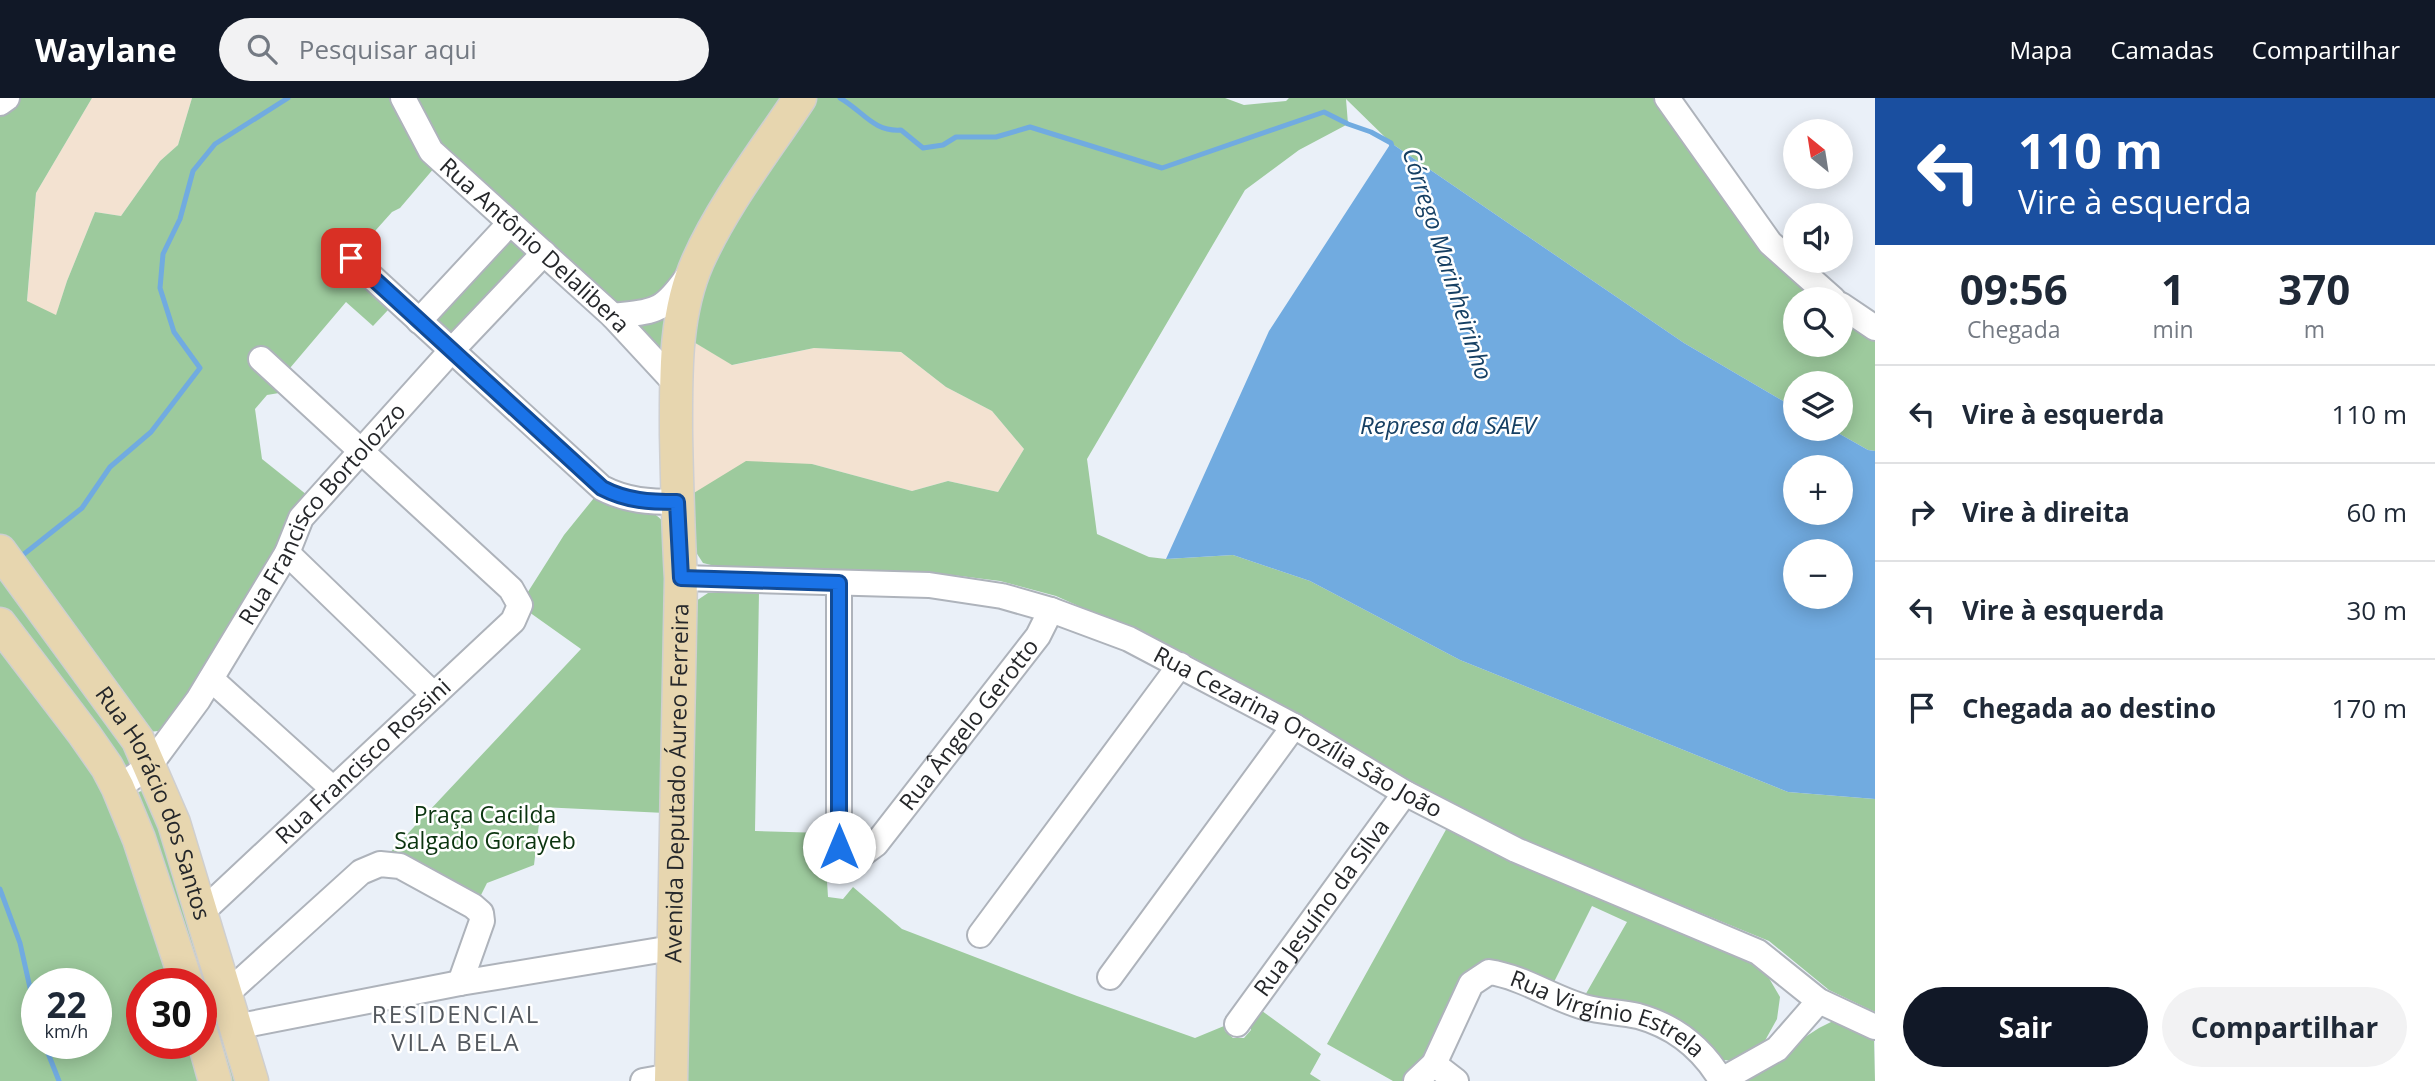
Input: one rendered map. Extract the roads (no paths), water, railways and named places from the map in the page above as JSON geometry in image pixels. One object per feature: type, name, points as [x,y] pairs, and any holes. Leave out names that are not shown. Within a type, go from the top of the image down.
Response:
[{"type":"main road","name":"Avenida Deputado Áureo Ferreira","points":[[661,1079],[672,948],[681,578],[677,502],[678,337],[698,262],[725,212],[800,98]]},
{"type":"main road","name":"Rua Horácio dos Santos","points":[[8,562],[117,708],[138,740],[150,765],[174,823],[252,1081]]},
{"type":"main road","name":"Rua Horácio dos Santos","points":[[0,624],[107,766],[152,875],[182,968]]},
{"type":"main road","points":[[209,1059],[215,1081]]},
{"type":"street","points":[[0,103],[7,98]]},
{"type":"street","name":"Rua Antônio Delalibera","points":[[403,98],[431,150],[613,316],[676,384]]},
{"type":"street","points":[[1667,98],[1770,243],[1820,287]]},
{"type":"street","points":[[419,321],[510,223]]},
{"type":"street","name":"Rua Francisco Bortolozzo","points":[[118,788],[150,765],[211,679],[287,553],[301,518],[361,449],[544,253]]},
{"type":"street","points":[[351,258],[602,488],[619,497],[646,502],[677,502]]},
{"type":"street","points":[[613,316],[652,312],[666,304],[698,262]]},
{"type":"street","points":[[1853,313],[1875,328]]},
{"type":"street","points":[[261,359],[361,449]]},
{"type":"street","name":"Rua Francisco Rossini","points":[[201,913],[513,621],[520,605],[511,589],[361,449]]},
{"type":"street","points":[[287,553],[434,695]]},
{"type":"street","name":"Rua Cezarina Orozília São João","points":[[681,578],[929,585],[1002,596],[1051,610],[1129,639],[1294,726],[1405,793],[1516,850],[1758,952],[1819,1002],[1875,1027]]},
{"type":"street","name":"Rua Ângelo Gerotto","points":[[839,583],[839,847],[850,863],[876,844],[1038,636],[1051,610]]},
{"type":"street","points":[[979,935],[1180,665]]},
{"type":"street","points":[[211,679],[333,789]]},
{"type":"street","points":[[1110,977],[1294,726]]},
{"type":"street","name":"Rua Jesuíno da Silva","points":[[1237,1024],[1405,793]]},
{"type":"street","points":[[217,1004],[361,872],[380,864],[400,866],[481,913],[482,921],[460,983]]},
{"type":"street","points":[[235,1027],[460,983],[672,948]]},
{"type":"street","name":"Rua Virgínio Estrela","points":[[1434,1064],[1471,984],[1489,972],[1508,975],[1545,993],[1586,1008],[1636,1016],[1662,1024],[1689,1041],[1709,1062],[1720,1081]]},
{"type":"street","points":[[1720,1081],[1777,1049],[1819,1002]]},
{"type":"street","points":[[1416,1081],[1434,1064],[1456,1081]]},
{"type":"water","name":"Represa da SAEV","points":[[1391,143],[1684,343],[1783,401],[1783,441],[1852,441],[1875,451],[1875,799],[1788,792],[1460,660],[1310,581],[1233,555],[1166,559],[1269,331]]},
{"type":"waterway","points":[[19,558],[82,508],[110,467],[151,432],[200,368],[174,332],[160,288],[163,254],[180,219],[193,171],[215,144],[288,98]]},
{"type":"waterway","name":"Córrego Marinheirinho","points":[[840,98],[875,124],[891,130],[901,130],[923,148],[943,145],[956,137],[996,137],[1030,127],[1162,168],[1324,112],[1391,143],[1393,150]]},
{"type":"waterway","points":[[0,889],[20,943],[26,968]]},
{"type":"waterway","points":[[50,1059],[59,1081]]},
{"type":"district","name":"RESIDENCIAL VILA BELA","points":[[456,1029]]},
{"type":"park label","name":"Praça Cacilda Salgado Gorayeb","points":[[485,828]]}]
